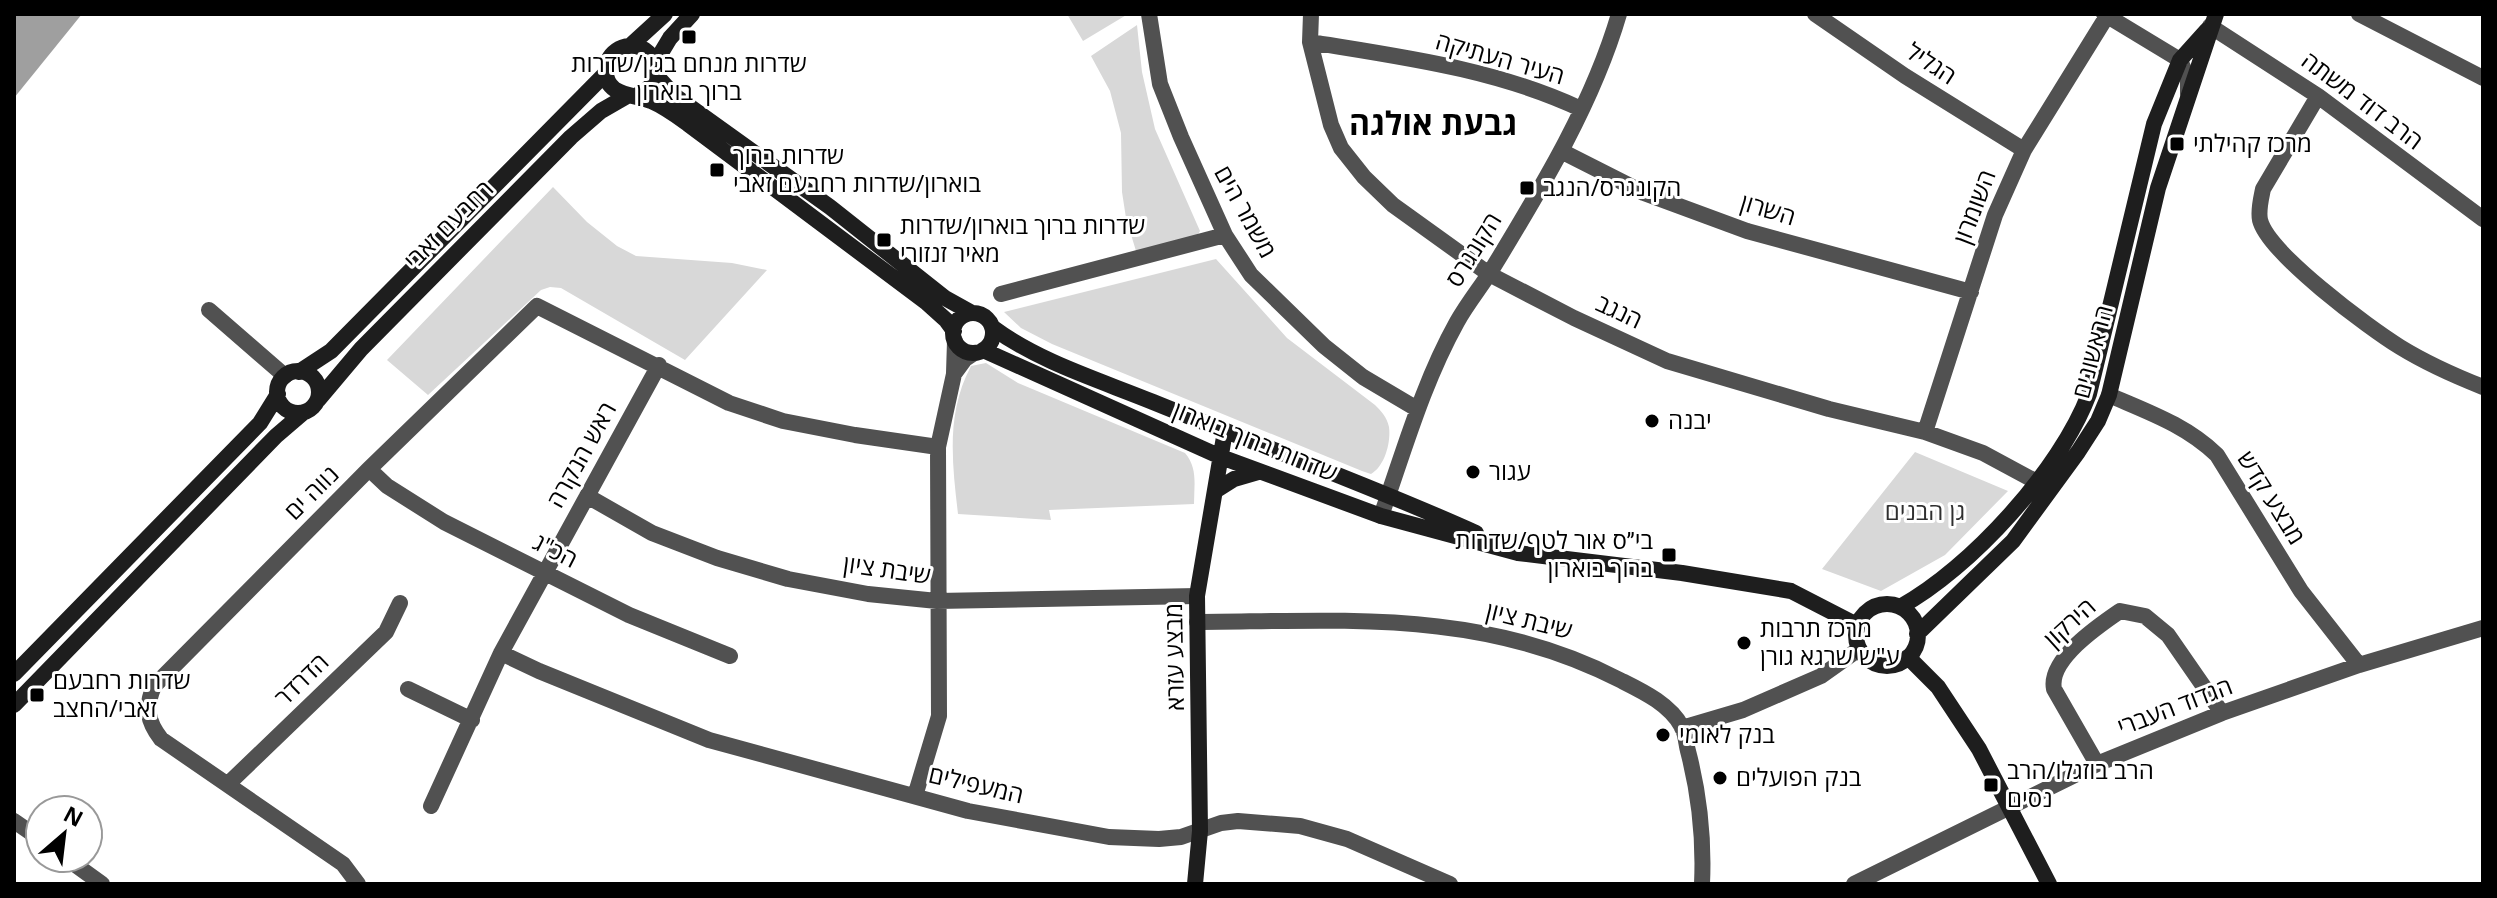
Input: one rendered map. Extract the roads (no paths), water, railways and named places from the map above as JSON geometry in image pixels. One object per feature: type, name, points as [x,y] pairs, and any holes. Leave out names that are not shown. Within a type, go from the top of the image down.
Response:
[{"type":"street","points":[[665,14],[630,46],[615,51],[610,57],[606,73],[612,87],[667,109],[793,200],[926,302],[946,320],[963,350],[978,352]]},
{"type":"street","points":[[631,96],[650,88],[670,38],[692,14]]},
{"type":"street","name":"משמר הים","points":[[1149,14],[1160,84],[1225,235],[1251,275],[1324,346],[1363,377],[1417,409]]},
{"type":"street","name":"הנגב","points":[[1311,14],[1310,42],[1341,148],[1364,177],[1393,205],[1489,274],[1667,361],[1829,409],[1925,432],[1983,453],[2042,486]]},
{"type":"street","name":"הקונגרס","points":[[1381,516],[1417,409],[1457,321],[1489,274],[1561,151],[1608,51],[1619,14]]},
{"type":"street","name":"הגליל","points":[[1815,14],[1905,76],[2024,150]]},
{"type":"street","points":[[2359,14],[2483,78]]},
{"type":"street","points":[[2105,15],[2180,60],[2188,79],[2188,94]]},
{"type":"street","name":"השומרון","points":[[1925,432],[1995,215],[2024,150],[2063,91],[2105,15]]},
{"type":"street","name":"הראשונים","points":[[1917,634],[2013,541],[2065,445],[2089,394],[2154,124],[2180,60],[2213,20]]},
{"type":"street","name":"הראשונים","points":[[1900,607],[1928,592],[2042,486],[2098,421],[2109,395],[2158,188],[2213,20]]},
{"type":"street","name":"הרב דוד משתה","points":[[2213,20],[2483,219]]},
{"type":"street","name":"העיר העתיקה","points":[[1310,42],[1454,66],[1548,94],[1581,109]]},
{"type":"street","points":[[630,46],[645,50],[675,96],[830,207],[945,298],[984,316],[992,327],[992,340],[965,359],[954,374]]},
{"type":"street","name":"רחבעם זאבי","points":[[292,374],[331,351],[606,73]]},
{"type":"street","name":"רחבעם זאבי","points":[[318,400],[382,328],[571,137],[601,111],[631,96]]},
{"type":"street","points":[[2318,96],[2263,189],[2260,221],[2267,234],[2282,253],[2361,320],[2419,358],[2483,387]]},
{"type":"street","name":"השרון","points":[[1561,151],[1644,193],[1747,231],[1971,292]]},
{"type":"street","points":[[1001,294],[1225,235]]},
{"type":"street","name":"נווה ים","points":[[228,784],[174,749],[153,727],[147,708],[154,686],[369,469],[537,306],[659,365]]},
{"type":"street","points":[[209,310],[292,374]]},
{"type":"street","points":[[915,796],[939,716],[938,447],[954,374],[954,336],[961,318],[972,313]]},
{"type":"street","name":"שדרות ברוך בוארון","points":[[992,327],[1059,364],[1389,494],[1518,553]]},
{"type":"street","name":"שדרות ברוך בוארון","points":[[978,352],[1221,457],[1381,516],[1518,553],[1682,573],[1791,591],[1857,625]]},
{"type":"street","points":[[659,365],[729,403],[783,421],[938,447]]},
{"type":"street","name":"ראש הנקרה","points":[[431,806],[501,653],[659,365]]},
{"type":"street","points":[[14,674],[260,423],[278,394],[280,381],[292,374],[310,375],[315,379],[318,400],[314,406],[276,436],[14,705]]},
{"type":"street","points":[[278,394],[288,410],[304,412]]},
{"type":"street","name":"מבצע קדש","points":[[2109,395],[2177,424],[2217,455],[2301,591],[2359,665]]},
{"type":"street","name":"מבצע עזרא","points":[[1195,884],[1200,831],[1197,596],[1225,431]]},
{"type":"street","name":"הכ\"ג","points":[[369,469],[387,486],[444,522],[629,615],[730,656]]},
{"type":"street","points":[[1215,491],[1234,479],[1258,472]]},
{"type":"street","name":"שיבת ציון","points":[[587,496],[652,533],[717,558],[788,579],[868,594],[937,601],[1197,596]]},
{"type":"street","name":"הדרדר","points":[[228,784],[386,632],[400,603]]},
{"type":"street","name":"שדרות ברוך בוארון","points":[[1821,605],[1872,608]]},
{"type":"street","points":[[1900,607],[1909,614],[1917,634],[1915,646],[1908,657],[1894,665],[1870,661],[1856,641],[1857,625],[1872,608],[1900,607]]},
{"type":"street","name":"הירקון","points":[[2097,764],[2054,689],[2053,681],[2058,665],[2099,626],[2120,611],[2145,616],[2168,635],[2222,713]]},
{"type":"street","name":"שיבת ציון","points":[[1197,622],[1393,621],[1507,637],[1580,659],[1665,706],[1682,728]]},
{"type":"street","name":"הגדוד העברי","points":[[1854,884],[2097,764],[2222,713],[2359,665],[2483,628]]},
{"type":"street","points":[[1702,884],[1696,781],[1682,728],[1743,710],[1821,676],[1859,649]]},
{"type":"street","name":"המעפילים","points":[[501,653],[709,740],[968,811],[1109,837],[1159,839],[1238,821],[1300,826],[1347,839],[1450,884]]},
{"type":"street","points":[[1908,657],[1938,687],[1979,749],[2049,884]]},
{"type":"street","points":[[408,689],[472,720]]},
{"type":"street","points":[[228,784],[343,864],[358,884]]},
{"type":"place","name":"שדרות מנחם בגין/שדרות ברוך בוארון","points":[[689,37]]},
{"type":"place","name":"מרכז קהילתי","points":[[2177,144]]},
{"type":"place","name":"שדרות ברוך בוארון/שדרות רחבעם זאבי","points":[[717,170]]},
{"type":"place","name":"הקונגרס/הנגב","points":[[1527,188]]},
{"type":"place","name":"שדרות ברוך בוארון/שדרות מאיר זנזורי","points":[[884,240]]},
{"type":"place","name":"יבנה","points":[[1652,421]]},
{"type":"place","name":"עגור","points":[[1473,472]]},
{"type":"place","name":"בי״ס אור לטף/שדרות ברוך בוארון","points":[[1669,555]]},
{"type":"place","name":"מרכז תרבות ע\"ש שרגא גורן","points":[[1744,643]]},
{"type":"place","name":"שדרות רחבעם זאבי/החצב","points":[[37,695]]},
{"type":"place","name":"בנק לאומי","points":[[1663,735]]},
{"type":"place","name":"בנק הפועלים","points":[[1720,778]]},
{"type":"place","name":"הרב בוזגלו/הרב נסים","points":[[1991,785]]},
{"type":"district","name":"גבעת אולגה","points":[[1433,124]]},
{"type":"park label","name":"גן הבנים","points":[[1925,512]]}]
